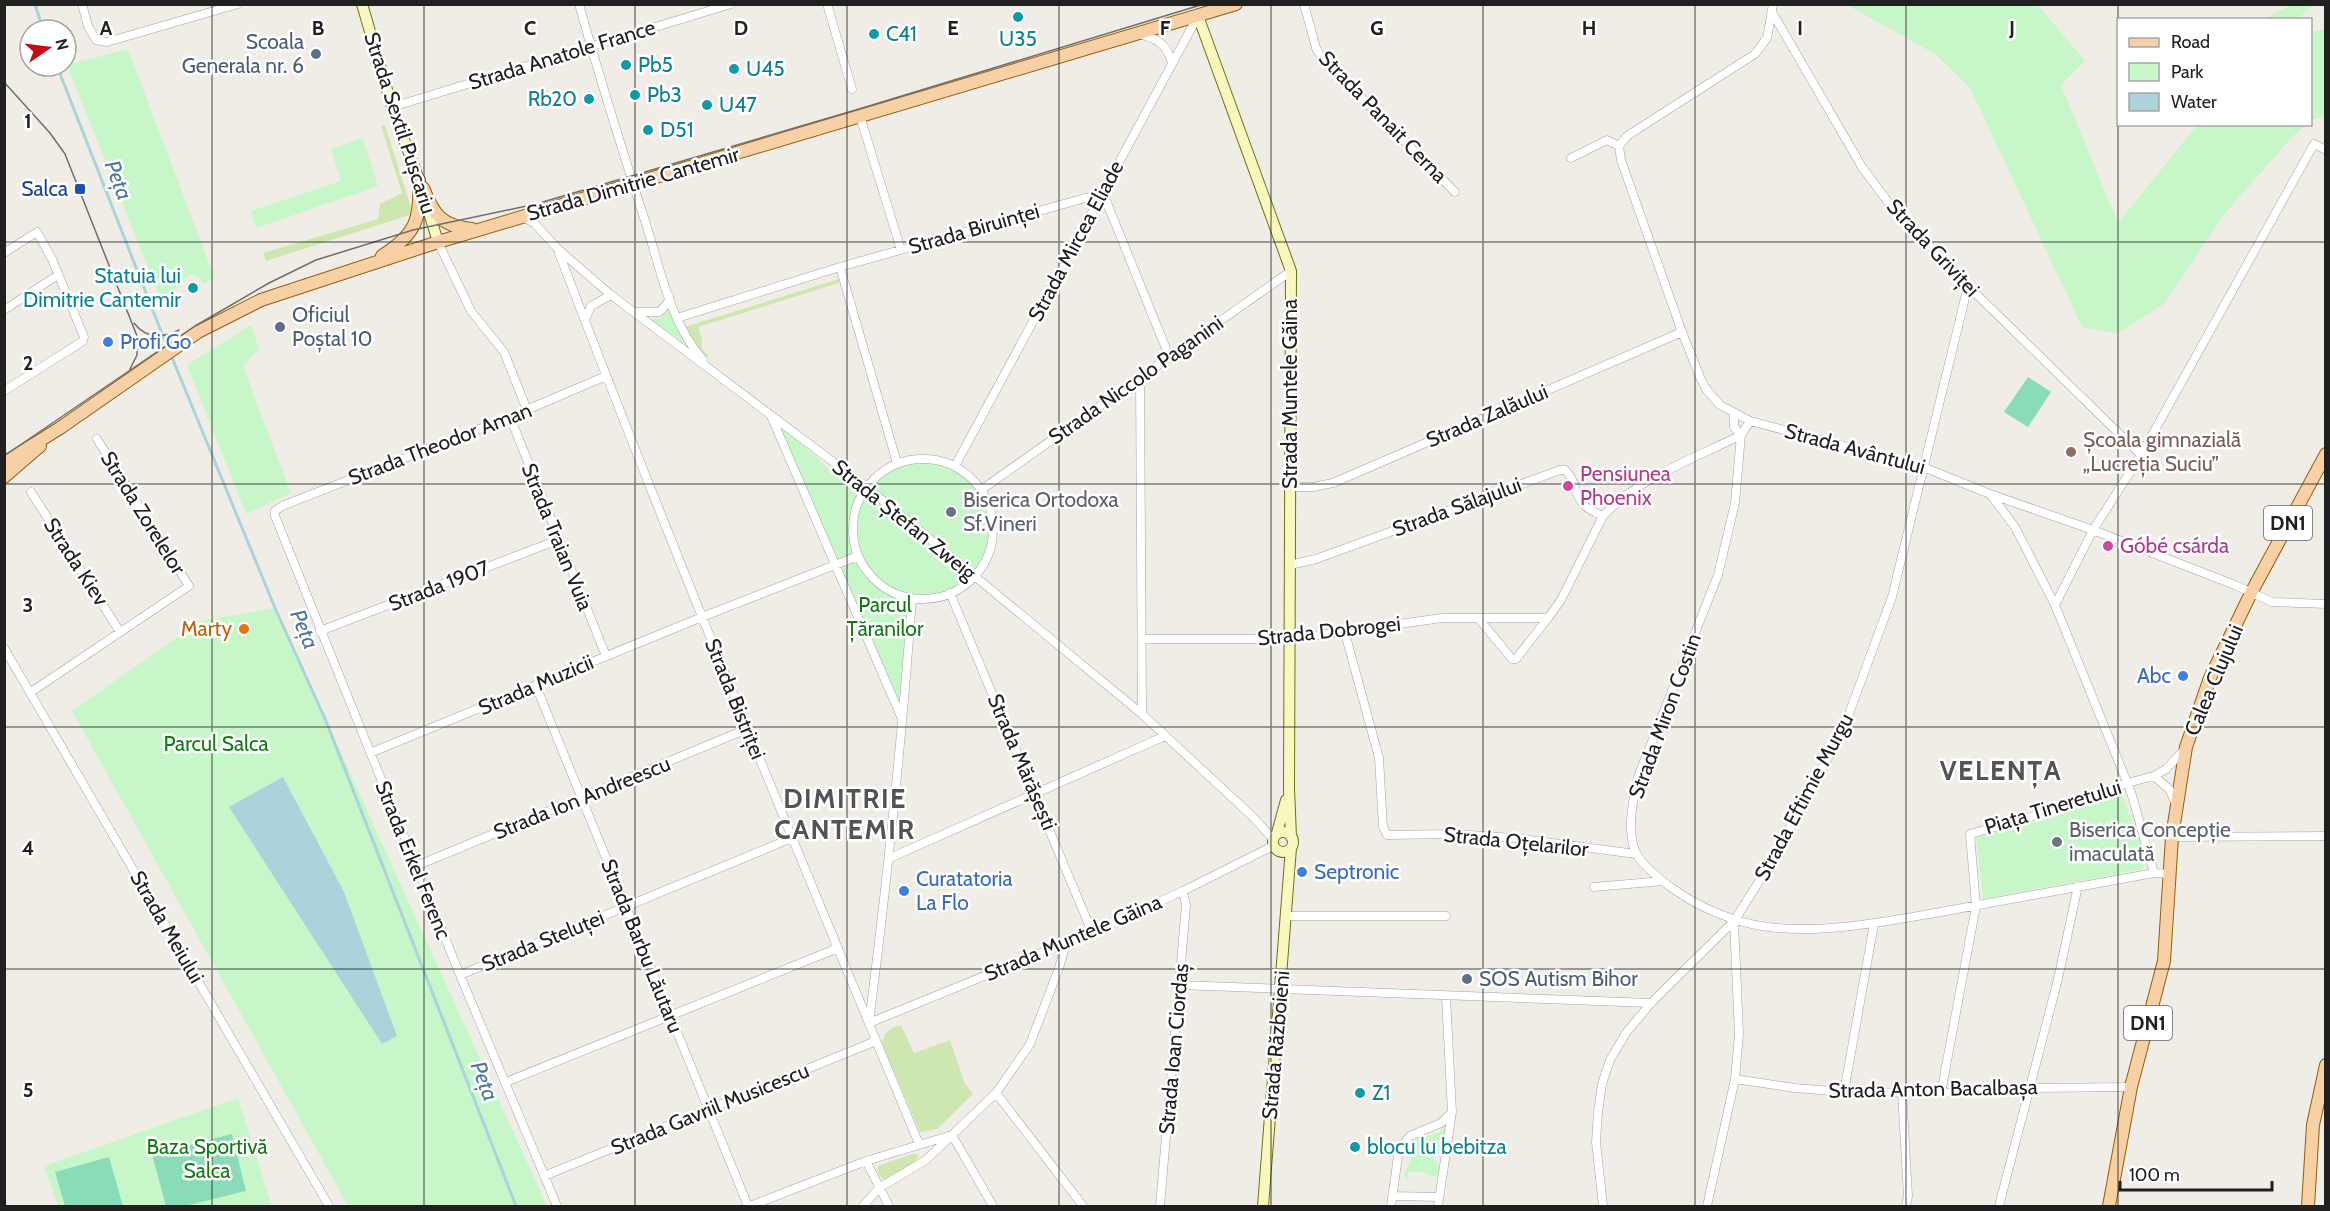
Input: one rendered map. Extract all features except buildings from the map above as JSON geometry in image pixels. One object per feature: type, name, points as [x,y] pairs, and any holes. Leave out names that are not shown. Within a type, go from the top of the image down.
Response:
[{"type":"main road","name":"Strada Dimitrie Cantemir","points":[[4,463],[60,429],[160,357],[214,323],[261,300],[438,242],[1236,4]]},
{"type":"main road","points":[[419,180],[431,207],[440,219],[455,227],[479,230]]},
{"type":"main road","points":[[370,263],[393,249],[413,230],[418,218],[419,180]]},
{"type":"main road","name":"Strada Dimitrie Cantemir","points":[[4,477],[60,429]]},
{"type":"main road","name":"Calea Clujului","points":[[2109,1206],[2131,1087],[2164,961],[2172,837],[2186,747],[2210,678],[2251,593],[2325,454]]},
{"type":"main road","points":[[2308,1206],[2313,1125],[2325,1065]]},
{"type":"street","points":[[82,4],[92,34],[96,40],[107,42],[238,4]]},
{"type":"street","name":"Strada Sextil Pușcariu","points":[[362,4],[393,107],[438,242]]},
{"type":"street","points":[[579,4],[633,185],[677,318],[690,345],[710,368]]},
{"type":"street","name":"Strada Anatole France","points":[[393,107],[731,4]]},
{"type":"street","points":[[827,4],[852,89]]},
{"type":"street","name":"Strada Panait Cerna","points":[[1304,4],[1316,48],[1322,58],[1455,192]]},
{"type":"street","points":[[1571,158],[1607,140],[1618,146],[1627,135],[1755,54],[1767,38],[1772,8]]},
{"type":"street","name":"Strada Griviței","points":[[1772,8],[1862,167],[1888,201],[1968,286],[2141,455]]},
{"type":"street","name":"Strada Mircea Eliade","points":[[955,466],[1198,16]]},
{"type":"street","name":"Strada Muntele Găina","points":[[1198,16],[1291,271],[1289,487],[1291,842],[1283,852],[1275,842]]},
{"type":"street","points":[[1138,34],[1154,38],[1162,43],[1167,49],[1172,64]]},
{"type":"street","points":[[860,116],[901,249]]},
{"type":"street","points":[[2055,605],[2093,530],[2141,455],[2314,144],[2325,150]]},
{"type":"street","name":"Strada Avântului","points":[[1618,146],[1682,332],[1706,389],[1720,405],[1750,421],[1923,467],[1990,494],[2093,530],[2272,602],[2325,604]]},
{"type":"street","points":[[1103,193],[1169,356]]},
{"type":"street","name":"Strada Biruinței","points":[[677,318],[901,249],[1103,193]]},
{"type":"street","name":"Strada Ștefan Zweig","points":[[523,217],[541,230],[559,250],[611,295],[866,487],[1142,714],[1275,842]]},
{"type":"street","points":[[4,253],[37,232],[52,259],[83,332],[82,341],[4,391]]},
{"type":"street","points":[[438,242],[471,311],[504,352],[527,410]]},
{"type":"street","name":"Strada Bistriței","points":[[559,250],[606,376],[747,729],[919,1144]]},
{"type":"street","points":[[840,267],[897,463]]},
{"type":"street","name":"Strada Niccolo Paganini","points":[[981,490],[1291,271]]},
{"type":"street","points":[[4,310],[58,275]]},
{"type":"street","name":"Strada Eftimie Murgu","points":[[1603,1206],[1596,1142],[1602,1084],[1610,1060],[1626,1034],[1652,1003],[1734,921],[1767,869],[1843,730],[1892,597],[1968,286]]},
{"type":"street","points":[[585,320],[591,306],[611,295]]},
{"type":"street","points":[[633,311],[652,314],[659,312],[668,303],[669,295]]},
{"type":"street","name":"Strada Zalăului","points":[[1289,487],[1313,487],[1333,483],[1682,332]]},
{"type":"street","name":"Strada Theodor Aman","points":[[276,511],[288,504],[510,417],[606,376]]},
{"type":"street","points":[[1140,377],[1142,714]]},
{"type":"street","points":[[771,414],[903,722]]},
{"type":"street","name":"Strada Miron Costin","points":[[1734,414],[1734,427],[1741,435]]},
{"type":"street","name":"Strada Traian Vuia","points":[[510,417],[606,656]]},
{"type":"street","name":"Strada Miron Costin","points":[[1636,854],[1631,822],[1638,777],[1718,575],[1735,503],[1741,435],[1750,421]]},
{"type":"street","points":[[1479,619],[1512,659],[1516,659],[1561,600],[1603,516],[1624,495],[1741,435]]},
{"type":"street","name":"Strada Zorelelor","points":[[97,439],[189,586],[120,632]]},
{"type":"street","points":[[926,458],[955,466],[969,476],[981,490],[991,514],[992,534],[988,552],[974,576],[950,593],[932,598],[912,598],[893,592],[876,582],[858,556],[853,536],[853,522],[859,499],[866,487],[880,473],[897,463],[926,458]]},
{"type":"street","name":"Strada Sălajului","points":[[1290,565],[1316,559],[1560,470],[1565,470],[1570,474],[1579,498],[1585,506],[1603,516]]},
{"type":"street","name":"Strada Kiev","points":[[31,492],[120,632]]},
{"type":"street","points":[[1990,494],[2015,527],[2055,605],[2127,783],[2154,873]]},
{"type":"street","name":"Strada Erkel Ferenc","points":[[276,511],[276,521],[320,631],[557,1206]]},
{"type":"street","name":"Strada 1907","points":[[320,631],[558,540]]},
{"type":"street","points":[[702,617],[858,556]]},
{"type":"street","name":"Strada Mărășești","points":[[950,593],[1092,932]]},
{"type":"street","points":[[869,1023],[890,858],[912,598]]},
{"type":"street","name":"Strada Muzicii","points":[[370,753],[702,617]]},
{"type":"street","name":"Strada Dobrogei","points":[[1142,639],[1291,639],[1442,618],[1548,618]]},
{"type":"street","points":[[31,692],[120,632]]},
{"type":"street","name":"Strada Oțelarilor","points":[[1345,633],[1379,758],[1383,827],[1387,835],[1452,834],[1514,838],[1636,854]]},
{"type":"street","name":"Strada Meiului","points":[[6,653],[31,692],[329,1206]]},
{"type":"street","name":"Strada Barbu Lăutaru","points":[[536,686],[749,1206]]},
{"type":"street","name":"Strada Ion Andreescu","points":[[416,866],[747,729]]},
{"type":"street","points":[[890,858],[1166,736]]},
{"type":"street","name":"Piața Tineretului","points":[[1976,906],[1970,834],[2044,813],[2127,783],[2154,776],[2166,769],[2186,747]]},
{"type":"street","points":[[2154,776],[2170,790],[2177,808]]},
{"type":"street","name":"Strada Muntele Găina","points":[[869,1023],[1092,932],[1183,891],[1275,842],[1289,788]]},
{"type":"street","points":[[1275,842],[1283,832],[1291,842]]},
{"type":"street","points":[[2172,837],[2325,836]]},
{"type":"street","name":"Strada Steluței","points":[[460,975],[792,838]]},
{"type":"street","name":"Strada Războieni","points":[[1275,842],[1287,883]]},
{"type":"street","name":"Strada Războieni","points":[[1263,1206],[1291,842]]},
{"type":"street","points":[[1636,854],[1662,881],[1683,896],[1734,921],[1778,928],[1874,924],[2154,873],[2171,874]]},
{"type":"street","points":[[1594,887],[1662,881]]},
{"type":"street","points":[[2000,1206],[2058,979],[2078,886]]},
{"type":"street","name":"Strada Ioan Ciordaș","points":[[1160,1206],[1186,905],[1183,891]]},
{"type":"street","points":[[1941,1093],[1976,906]]},
{"type":"street","points":[[1286,916],[1446,916]]},
{"type":"street","points":[[1707,1206],[1735,1079],[1739,1034],[1734,921]]},
{"type":"street","points":[[1844,1092],[1874,924]]},
{"type":"street","points":[[863,1206],[879,1188],[926,1160],[996,1093],[1030,1044],[1066,943]]},
{"type":"street","points":[[506,1082],[838,948]]},
{"type":"street","points":[[1180,985],[1446,997],[1652,1003]]},
{"type":"street","points":[[1438,1206],[1452,1112],[1446,997]]},
{"type":"street","name":"Strada Gavriil Musicescu","points":[[544,1176],[876,1041]]},
{"type":"street","name":"Strada Anton Bacalbașa","points":[[1735,1079],[1795,1088],[1844,1092],[1941,1093],[2029,1088],[2131,1087]]},
{"type":"street","points":[[1902,1092],[1906,1206]]},
{"type":"street","points":[[996,1093],[1083,1206]]},
{"type":"street","points":[[1391,1206],[1399,1149],[1410,1136],[1441,1123],[1452,1112]]},
{"type":"street","points":[[749,1206],[866,1161],[951,1135]]},
{"type":"street","points":[[951,1135],[993,1206]]},
{"type":"street","points":[[866,1161],[889,1206]]},
{"type":"street","points":[[1392,1196],[1439,1197]]},
{"type":"green space","points":[[2293,4],[2312,6],[2299,18],[2265,18]]},
{"type":"green space","points":[[1847,5],[2038,5],[2085,61],[2061,85],[2118,223],[2196,126],[2305,126],[2291,138],[2223,216],[2164,304],[2117,334],[2082,327],[1970,88],[1935,54]]},
{"type":"green space","points":[[2325,29],[2325,116],[2312,120],[2312,32]]},
{"type":"green space","points":[[128,49],[215,279],[204,283],[195,275],[187,276],[175,290],[160,297],[72,78],[78,78],[78,62]]},
{"type":"green space","points":[[385,125],[413,214],[266,261],[263,253],[378,219],[380,204],[402,193],[381,126]]},
{"type":"green space","points":[[363,138],[378,186],[256,228],[251,211],[341,181],[331,149]]},
{"type":"green space","points":[[839,279],[839,283],[698,327],[702,349],[709,356],[704,358],[690,340],[685,327]]},
{"type":"green space","points":[[669,310],[685,343],[650,320],[660,318]]},
{"type":"green space","points":[[251,325],[259,349],[243,366],[291,493],[246,514],[187,365]]},
{"type":"green space","points":[[2028,377],[2051,392],[2028,427],[2004,412]]},
{"type":"green space","name":"Parcul Țăranilor","points":[[771,414],[859,498],[874,478],[886,468],[900,462],[930,459],[944,462],[970,478],[980,489],[987,502],[992,529],[986,556],[980,568],[961,588],[948,594],[912,598],[903,722]]},
{"type":"green space","name":"Parcul Salca","points":[[275,608],[547,1206],[348,1206],[72,711],[200,621]]},
{"type":"green space","points":[[2121,793],[2147,858],[2142,869],[1983,899],[1976,837],[2044,820]]},
{"type":"green space","points":[[901,1025],[914,1053],[950,1040],[965,1084],[973,1094],[937,1129],[920,1132],[882,1043],[888,1031]]},
{"type":"green space","name":"Baza Sportivă Salca","points":[[238,1098],[271,1204],[264,1206],[58,1206],[44,1166]]},
{"type":"green space","points":[[1448,1120],[1444,1145],[1433,1159],[1439,1165],[1439,1173],[1433,1177],[1423,1172],[1409,1172],[1407,1181],[1404,1174],[1410,1162],[1415,1140],[1439,1132]]},
{"type":"green space","points":[[232,1134],[246,1191],[185,1206],[166,1206],[152,1155]]},
{"type":"green space","points":[[912,1154],[919,1154],[914,1163],[899,1174],[883,1179],[878,1173],[878,1166]]},
{"type":"green space","points":[[109,1157],[123,1206],[65,1206],[55,1172]]},
{"type":"water","points":[[283,777],[344,892],[397,1036],[382,1044],[229,807]]},
{"type":"waterway","name":"Peța","points":[[35,4],[39,18]]},
{"type":"waterway","name":"Peța","points":[[62,78],[168,349]]},
{"type":"waterway","name":"Peța","points":[[171,355],[275,608],[326,721],[516,1206]]},
{"type":"tram line","points":[[4,456],[195,326],[269,283],[316,260],[413,230],[536,204],[1204,4]]},
{"type":"tram line","points":[[4,82],[50,133],[65,154],[137,336],[137,355],[130,369]]},
{"type":"tram line","points":[[134,323],[144,332],[155,336],[167,335],[179,330]]},
{"type":"place","name":"U35","points":[[1018,17]]},
{"type":"place","name":"C41","points":[[874,34]]},
{"type":"place","name":"Scoala Generala nr. 6","points":[[316,54]]},
{"type":"place","name":"Pb5","points":[[626,65]]},
{"type":"place","name":"U45","points":[[734,69]]},
{"type":"place","name":"Pb3","points":[[635,95]]},
{"type":"place","name":"Rb20","points":[[589,99]]},
{"type":"place","name":"U47","points":[[707,105]]},
{"type":"place","name":"D51","points":[[648,130]]},
{"type":"place","name":"Salca","points":[[80,189]]},
{"type":"place","name":"Statuia lui Dimitrie Cantemir","points":[[193,288]]},
{"type":"place","name":"Oficiul Poștal 10","points":[[280,327]]},
{"type":"place","name":"Profi Go","points":[[108,342]]},
{"type":"place","name":"Școala gimnazială „Lucreția Suciu”","points":[[2071,452]]},
{"type":"place","name":"Pensiunea Phoenix","points":[[1568,486]]},
{"type":"place","name":"Biserica Ortodoxa Sf.Vineri","points":[[951,512]]},
{"type":"place","name":"Góbé csárda","points":[[2108,546]]},
{"type":"place","name":"Marty","points":[[244,629]]},
{"type":"place","name":"Abc","points":[[2183,676]]},
{"type":"place","name":"Biserica Concepție imaculată","points":[[2057,842]]},
{"type":"place","name":"Septronic","points":[[1302,872]]},
{"type":"place","name":"Curatatoria La Flo","points":[[904,891]]},
{"type":"place","name":"SOS Autism Bihor","points":[[1467,979]]},
{"type":"place","name":"Z1","points":[[1360,1093]]},
{"type":"place","name":"blocu lu bebitza","points":[[1355,1147]]},
{"type":"district","name":"VELENȚA","points":[[2001,771]]},
{"type":"district","name":"DIMITRIE CANTEMIR","points":[[845,814]]}]
